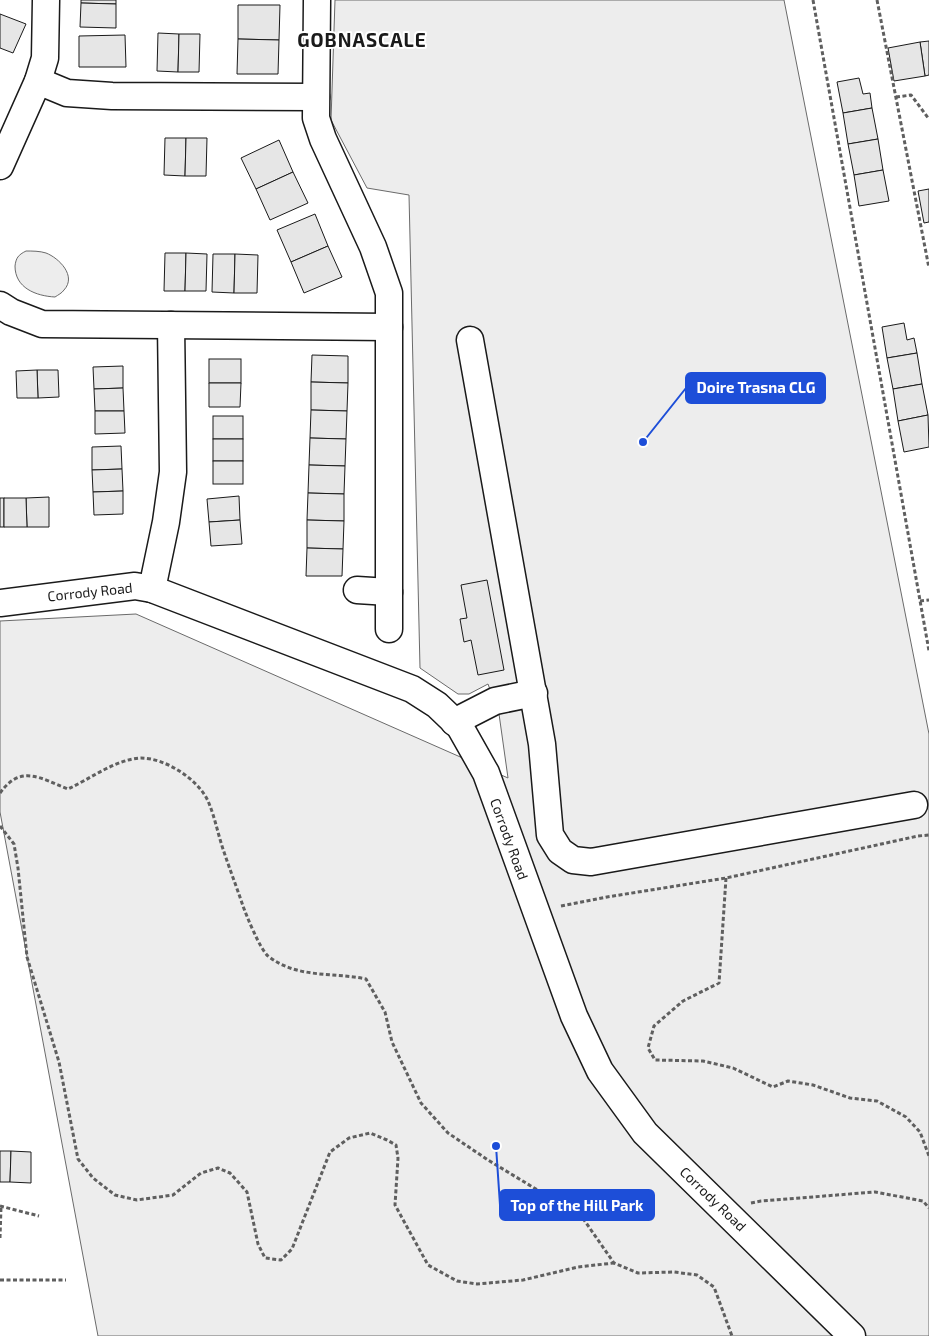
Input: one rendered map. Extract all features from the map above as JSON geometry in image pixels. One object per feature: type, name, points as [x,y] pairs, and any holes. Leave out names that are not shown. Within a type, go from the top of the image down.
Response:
[{"type":"street","points":[[0,166],[38,81],[45,58],[46,0]]},
{"type":"street","points":[[317,0],[316,118],[323,139],[373,247],[389,293],[389,629]]},
{"type":"street","points":[[38,81],[67,93],[112,96],[316,97]]},
{"type":"street","points":[[0,305],[11,312],[42,324],[389,327]]},
{"type":"street","points":[[152,589],[166,522],[173,472],[171,325]]},
{"type":"street","points":[[470,340],[534,693],[542,744],[550,835],[560,851],[573,860],[590,862],[914,805]]},
{"type":"street","name":"Corrody Road","points":[[0,603],[135,586],[152,589],[412,689],[437,705],[460,727],[486,773],[574,1016],[600,1071],[645,1133],[852,1336]]},
{"type":"street","points":[[357,590],[390,592]]},
{"type":"street","points":[[454,722],[495,702],[534,693]]},
{"type":"path","points":[[813,0],[929,651]]},
{"type":"path","points":[[877,0],[929,268]]},
{"type":"path","points":[[896,97],[911,95],[929,119]]},
{"type":"path","points":[[920,601],[929,600]]},
{"type":"path","points":[[0,793],[6,784],[22,775],[36,776],[68,789],[116,764],[141,758],[170,765],[191,778],[208,800],[224,852],[250,923],[267,956],[290,969],[321,975],[350,975],[366,979],[385,1012],[392,1042],[422,1103],[448,1133],[488,1160],[582,1217],[614,1263]]},
{"type":"path","points":[[0,826],[14,844],[27,957],[59,1062],[78,1159],[93,1178],[115,1195],[137,1200],[173,1195],[201,1173],[218,1168],[230,1173],[247,1192],[258,1244],[264,1258],[281,1260],[292,1249],[330,1152],[349,1138],[370,1133],[396,1146],[398,1158],[395,1206],[428,1265],[457,1281],[477,1284],[523,1280],[578,1267],[614,1263],[638,1273],[674,1272],[697,1275],[714,1287],[732,1336]]},
{"type":"path","points":[[536,911],[607,897],[726,878],[929,835]]},
{"type":"path","points":[[726,878],[720,983],[683,1001],[654,1026],[648,1048],[655,1060],[703,1061],[733,1068],[773,1087],[788,1081],[813,1085],[850,1098],[877,1101],[906,1118],[920,1132],[929,1156]]},
{"type":"path","points":[[723,1209],[761,1201],[875,1192],[923,1201],[929,1208]]},
{"type":"path","points":[[0,1238],[1,1206],[38,1216]]},
{"type":"path","points":[[0,1280],[66,1280]]},
{"type":"shaded area","points":[[335,0],[784,0],[929,734],[929,1336],[98,1336],[0,812],[0,621],[136,614],[508,778],[499,714],[488,684],[469,694],[458,694],[420,668],[409,195],[367,188],[331,120]]},
{"type":"shaded area","points":[[26,251],[46,253],[61,263],[65,268],[68,279],[67,285],[62,292],[55,297],[41,295],[34,293],[23,285],[16,274],[15,266],[18,257]]},
{"type":"building","points":[[81,0],[116,0],[116,4],[81,3]]},
{"type":"building","points":[[81,3],[116,4],[116,28],[80,27]]},
{"type":"building","points":[[238,5],[280,5],[279,40],[238,39]]},
{"type":"building","points":[[0,14],[26,24],[13,53],[0,48]]},
{"type":"building","points":[[158,33],[179,34],[178,72],[157,71]]},
{"type":"building","points":[[179,34],[200,34],[199,72],[178,72]]},
{"type":"building","points":[[125,35],[126,67],[79,67],[79,36]]},
{"type":"building","points":[[238,39],[279,40],[278,74],[237,74]]},
{"type":"building","points":[[929,41],[929,75],[925,76],[920,42]]},
{"type":"building","points":[[920,42],[925,76],[894,81],[888,48]]},
{"type":"building","points":[[859,78],[863,94],[870,93],[872,108],[843,113],[837,82]]},
{"type":"building","points":[[872,108],[878,139],[848,144],[843,113]]},
{"type":"building","points":[[165,138],[186,138],[185,176],[164,175]]},
{"type":"building","points":[[186,138],[207,138],[206,176],[185,176]]},
{"type":"building","points":[[878,139],[883,170],[854,175],[848,144]]},
{"type":"building","points":[[279,140],[293,172],[256,189],[241,158]]},
{"type":"building","points":[[883,170],[889,201],[859,206],[854,175]]},
{"type":"building","points":[[293,172],[308,203],[270,220],[256,189]]},
{"type":"building","points":[[929,189],[929,222],[924,223],[918,191]]},
{"type":"building","points":[[315,214],[328,246],[291,262],[277,230]]},
{"type":"building","points":[[328,246],[342,277],[304,293],[291,262]]},
{"type":"building","points":[[165,253],[186,253],[185,291],[164,291]]},
{"type":"building","points":[[186,253],[207,254],[206,291],[185,291]]},
{"type":"building","points":[[213,254],[235,254],[234,293],[212,292]]},
{"type":"building","points":[[235,254],[258,255],[257,293],[234,293]]},
{"type":"building","points":[[904,323],[907,340],[914,338],[917,353],[887,358],[882,327]]},
{"type":"building","points":[[917,353],[922,384],[893,389],[887,358]]},
{"type":"building","points":[[312,355],[348,356],[348,383],[311,382]]},
{"type":"building","points":[[209,359],[241,359],[241,383],[209,383]]},
{"type":"building","points":[[123,366],[123,388],[94,389],[93,367]]},
{"type":"building","points":[[37,370],[58,370],[59,397],[38,398]]},
{"type":"building","points":[[37,370],[38,398],[17,398],[16,371]]},
{"type":"building","points":[[311,382],[348,383],[347,411],[311,410]]},
{"type":"building","points":[[209,383],[241,383],[240,407],[209,407]]},
{"type":"building","points":[[922,384],[928,415],[898,421],[893,389]]},
{"type":"building","points":[[123,388],[124,411],[95,411],[94,389]]},
{"type":"building","points":[[311,410],[347,411],[346,439],[310,438]]},
{"type":"building","points":[[95,411],[124,411],[125,433],[95,434]]},
{"type":"building","points":[[928,415],[929,447],[904,452],[898,421]]},
{"type":"building","points":[[213,416],[243,416],[243,439],[213,439]]},
{"type":"building","points":[[310,438],[346,439],[345,466],[309,465]]},
{"type":"building","points":[[213,439],[243,439],[243,461],[213,461]]},
{"type":"building","points":[[121,446],[122,469],[92,470],[92,447]]},
{"type":"building","points":[[213,461],[243,461],[243,484],[213,484]]},
{"type":"building","points":[[309,465],[345,466],[344,494],[308,493]]},
{"type":"building","points":[[122,469],[123,491],[93,492],[92,470]]},
{"type":"building","points":[[123,491],[123,514],[94,515],[93,492]]},
{"type":"building","points":[[308,493],[344,494],[344,521],[307,520]]},
{"type":"building","points":[[239,496],[240,520],[209,522],[207,499]]},
{"type":"building","points":[[49,497],[49,527],[27,527],[26,498]]},
{"type":"building","points":[[0,498],[4,498],[4,527],[0,527]]},
{"type":"building","points":[[4,498],[26,498],[27,527],[4,527]]},
{"type":"building","points":[[240,520],[242,544],[211,546],[209,522]]},
{"type":"building","points":[[307,520],[344,521],[343,549],[307,548]]},
{"type":"building","points":[[307,548],[343,549],[342,576],[306,576]]},
{"type":"building","points":[[487,580],[504,670],[478,675],[471,640],[464,642],[460,619],[467,618],[461,585]]},
{"type":"building","points":[[0,1151],[11,1151],[10,1182],[0,1182]]},
{"type":"building","points":[[11,1151],[31,1152],[31,1183],[10,1182]]},
{"type":"place","name":"Doire Trasna CLG","points":[[643,442]]},
{"type":"place","name":"Top of the Hill Park","points":[[496,1146]]},
{"type":"district","name":"GOBNASCALE","points":[[362,40]]}]
